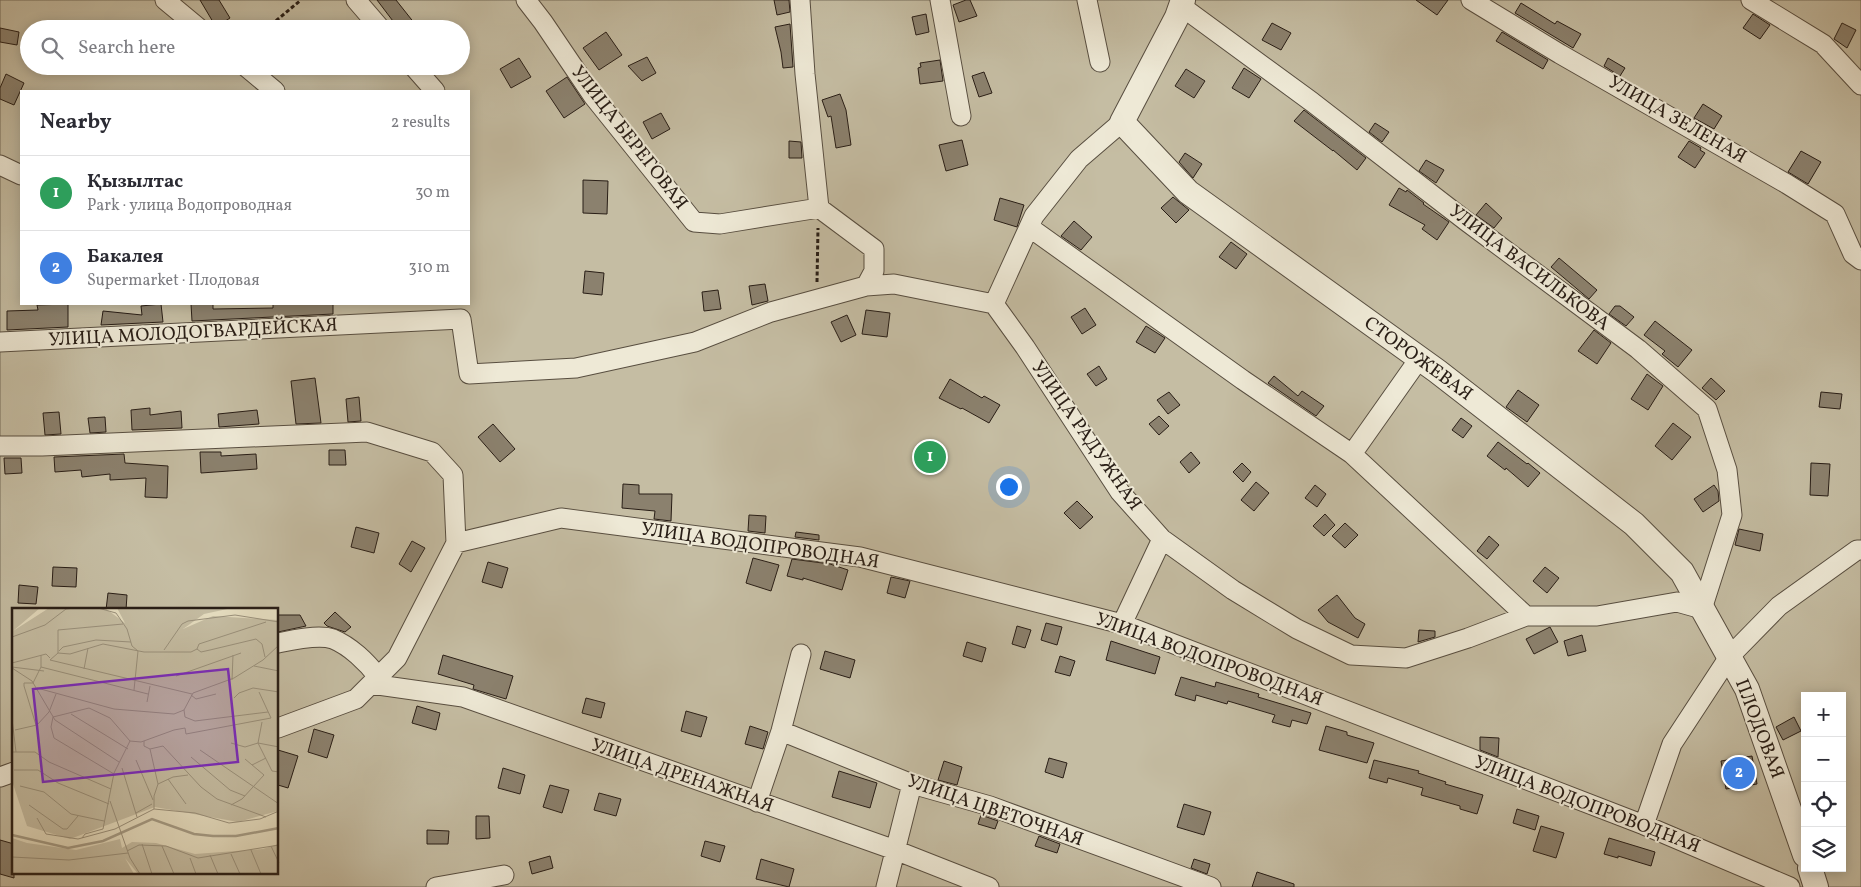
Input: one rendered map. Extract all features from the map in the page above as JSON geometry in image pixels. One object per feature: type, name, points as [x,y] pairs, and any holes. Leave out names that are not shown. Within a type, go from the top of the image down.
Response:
[{"type":"street","points":[[165,0],[189,20]]},
{"type":"street","points":[[356,0],[373,20]]},
{"type":"street","name":"УЛИЦА БЕРЕГОВАЯ","points":[[526,0],[593,96],[694,222],[720,224],[819,208]]},
{"type":"street","points":[[800,0],[805,74],[819,208],[874,249],[874,270],[866,286]]},
{"type":"street","points":[[940,0],[961,116]]},
{"type":"street","points":[[1087,0],[1100,62]]},
{"type":"street","name":"УЛИЦА ЗЕЛЕНАЯ","points":[[1471,0],[1835,214],[1853,254],[1861,260]]},
{"type":"street","points":[[1751,0],[1823,44],[1861,85]]},
{"type":"street","points":[[866,286],[894,284],[994,304],[1034,216],[1079,159],[1122,122],[1182,3]]},
{"type":"street","name":"УЛИЦА ВАСИЛЬКОВА","points":[[1182,3],[1466,221],[1638,349],[1707,409],[1727,470],[1732,515],[1702,608]]},
{"type":"street","points":[[256,75],[274,90]]},
{"type":"street","points":[[421,75],[434,90]]},
{"type":"street","name":"СТОРОЖЕВАЯ","points":[[1122,122],[1188,192],[1420,359],[1634,524],[1682,572],[1702,608]]},
{"type":"street","points":[[0,165],[20,174]]},
{"type":"street","points":[[1029,227],[1243,380],[1352,454],[1526,616]]},
{"type":"street","name":"УЛИЦА МОЛОДОГВАРДЕЙСКАЯ","points":[[0,342],[460,319],[469,374],[533,371],[576,368],[695,342],[771,312],[866,286]]},
{"type":"street","name":"УЛИЦА РАДУЖНАЯ","points":[[994,304],[1025,347],[1120,492],[1162,539],[1233,590],[1289,624],[1351,655],[1406,658],[1468,638],[1526,616],[1597,616],[1677,602],[1702,608]]},
{"type":"street","points":[[1352,454],[1420,359]]},
{"type":"street","points":[[0,446],[42,446],[367,432],[432,452],[453,475],[456,543],[398,658],[356,699],[279,728]]},
{"type":"street","name":"УЛИЦА ВОДОПРОВОДНАЯ","points":[[456,543],[560,518],[860,557],[1122,624],[1644,825],[1790,887]]},
{"type":"street","points":[[1122,624],[1162,539]]},
{"type":"street","points":[[1644,825],[1672,744],[1729,657],[1778,606],[1857,550],[1861,550]]},
{"type":"street","name":"ПЛОДОВАЯ","points":[[1702,608],[1748,689],[1801,842]]},
{"type":"street","points":[[279,643],[303,638],[332,638],[369,665],[375,681]]},
{"type":"street","points":[[757,802],[781,731],[801,654]]},
{"type":"street","name":"УЛИЦА ДРЕНАЖНАЯ","points":[[375,681],[463,697],[895,850],[989,887]]},
{"type":"street","name":"УЛИЦА ЦВЕТОЧНАЯ","points":[[781,731],[912,784],[990,806],[1211,887]]},
{"type":"street","points":[[0,777],[12,773]]},
{"type":"street","points":[[886,887],[912,784]]},
{"type":"street","points":[[1811,872],[1816,887]]},
{"type":"street","points":[[436,887],[504,875]]},
{"type":"path","points":[[277,20],[301,0]]},
{"type":"path","points":[[816,300],[819,208]]},
{"type":"shaded area","points":[[0,0],[1861,0],[1861,887],[0,887]]},
{"type":"building","points":[[200,0],[219,0],[230,18],[227,20],[212,20]]},
{"type":"building","points":[[377,0],[396,0],[412,20],[392,20]]},
{"type":"building","points":[[774,0],[789,0],[790,12],[777,15]]},
{"type":"building","points":[[970,0],[977,16],[959,22],[953,5]]},
{"type":"building","points":[[1416,0],[1448,0],[1437,15]]},
{"type":"building","points":[[1521,3],[1555,24],[1557,21],[1581,34],[1573,48],[1515,13]]},
{"type":"building","points":[[926,14],[929,32],[916,35],[912,17]]},
{"type":"building","points":[[1753,14],[1770,25],[1760,39],[1743,28]]},
{"type":"building","points":[[1272,23],[1291,33],[1281,50],[1262,40]]},
{"type":"building","points":[[1842,23],[1856,30],[1847,48],[1834,39]]},
{"type":"building","points":[[790,24],[793,67],[783,68],[775,27]]},
{"type":"building","points":[[0,28],[19,32],[17,45],[0,42]]},
{"type":"building","points":[[606,32],[622,55],[599,70],[583,48]]},
{"type":"building","points":[[1502,32],[1548,60],[1543,69],[1496,41]]},
{"type":"building","points":[[647,57],[656,73],[642,81],[628,66]]},
{"type":"building","points":[[519,58],[531,77],[511,88],[500,69]]},
{"type":"building","points":[[1608,58],[1625,68],[1620,76],[1604,66]]},
{"type":"building","points":[[940,60],[943,81],[920,84],[918,68],[921,67],[920,63]]},
{"type":"building","points":[[1244,68],[1261,79],[1249,98],[1232,88]]},
{"type":"building","points":[[1186,69],[1205,81],[1194,98],[1175,86]]},
{"type":"building","points":[[984,72],[992,93],[979,97],[972,76]]},
{"type":"building","points":[[6,74],[24,83],[14,105],[0,99],[0,88]]},
{"type":"building","points":[[567,77],[585,104],[564,118],[546,91]]},
{"type":"building","points":[[840,94],[846,110],[851,145],[836,148],[831,116],[828,117],[822,100]]},
{"type":"building","points":[[1703,104],[1722,116],[1714,129],[1694,118]]},
{"type":"building","points":[[1304,110],[1366,158],[1357,170],[1294,121]]},
{"type":"building","points":[[661,113],[670,129],[652,139],[643,122]]},
{"type":"building","points":[[1375,123],[1389,132],[1382,142],[1369,132]]},
{"type":"building","points":[[962,140],[968,165],[946,171],[939,145]]},
{"type":"building","points":[[789,141],[801,142],[802,158],[789,158]]},
{"type":"building","points":[[1689,141],[1701,148],[1700,150],[1705,153],[1695,168],[1678,157]]},
{"type":"building","points":[[1801,151],[1821,162],[1808,184],[1788,172]]},
{"type":"building","points":[[1185,153],[1202,164],[1193,178],[1179,162]]},
{"type":"building","points":[[1426,160],[1444,170],[1436,183],[1419,171]]},
{"type":"building","points":[[583,180],[608,181],[607,214],[583,213]]},
{"type":"building","points":[[1399,188],[1406,192],[1407,190],[1449,222],[1437,240],[1422,229],[1425,225],[1389,205]]},
{"type":"building","points":[[1173,197],[1189,210],[1176,223],[1161,208]]},
{"type":"building","points":[[1000,198],[1024,205],[1017,227],[994,220]]},
{"type":"building","points":[[1486,203],[1502,218],[1494,228],[1476,215]]},
{"type":"building","points":[[1074,221],[1092,237],[1081,250],[1061,236]]},
{"type":"building","points":[[1231,242],[1247,254],[1236,269],[1219,257]]},
{"type":"building","points":[[1559,258],[1597,290],[1589,299],[1551,267]]},
{"type":"building","points":[[585,271],[604,273],[602,295],[583,293]]},
{"type":"building","points":[[765,284],[768,301],[752,305],[749,286]]},
{"type":"building","points":[[718,290],[721,309],[704,311],[702,292]]},
{"type":"building","points":[[37,305],[68,305],[68,327],[7,330],[7,311],[38,310]]},
{"type":"building","points":[[161,305],[163,322],[101,325],[103,311],[142,315],[141,306]]},
{"type":"building","points":[[191,305],[213,305],[213,309],[273,308],[273,305],[333,305],[333,314],[192,321]]},
{"type":"building","points":[[1615,306],[1620,306],[1634,317],[1626,326],[1609,314]]},
{"type":"building","points":[[1085,308],[1096,325],[1082,334],[1071,317]]},
{"type":"building","points":[[866,310],[890,313],[887,337],[862,334]]},
{"type":"building","points":[[847,315],[856,335],[841,342],[831,322]]},
{"type":"building","points":[[1655,321],[1692,350],[1678,367],[1662,354],[1665,351],[1644,335]]},
{"type":"building","points":[[1146,326],[1165,338],[1155,353],[1136,342]]},
{"type":"building","points":[[1594,330],[1611,343],[1597,364],[1578,351]]},
{"type":"building","points":[[1099,366],[1107,379],[1096,386],[1087,374]]},
{"type":"building","points":[[1647,374],[1663,386],[1648,410],[1631,399]]},
{"type":"building","points":[[1274,376],[1298,396],[1302,391],[1324,406],[1316,416],[1268,383]]},
{"type":"building","points":[[315,378],[321,423],[296,424],[291,381]]},
{"type":"building","points":[[1711,378],[1725,391],[1716,400],[1702,388]]},
{"type":"building","points":[[950,379],[982,398],[984,396],[1000,405],[989,423],[939,398]]},
{"type":"building","points":[[1518,390],[1539,405],[1527,422],[1506,407]]},
{"type":"building","points":[[1169,392],[1180,405],[1168,414],[1157,400]]},
{"type":"building","points":[[1821,392],[1842,394],[1840,409],[1819,407]]},
{"type":"building","points":[[359,397],[361,421],[348,422],[346,399]]},
{"type":"building","points":[[150,408],[150,415],[181,411],[182,428],[132,430],[131,410]]},
{"type":"building","points":[[257,410],[259,424],[219,427],[218,414]]},
{"type":"building","points":[[59,412],[61,434],[45,435],[43,413]]},
{"type":"building","points":[[1159,416],[1169,426],[1159,435],[1149,424]]},
{"type":"building","points":[[105,417],[106,432],[90,433],[88,418]]},
{"type":"building","points":[[1461,418],[1472,426],[1463,438],[1452,430]]},
{"type":"building","points":[[1673,423],[1691,437],[1672,460],[1655,446]]},
{"type":"building","points":[[493,424],[515,449],[500,462],[478,437]]},
{"type":"building","points":[[1498,442],[1540,473],[1528,487],[1506,468],[1505,470],[1487,456]]},
{"type":"building","points":[[329,450],[345,450],[346,465],[329,465]]},
{"type":"building","points":[[200,452],[221,452],[221,456],[256,454],[257,469],[201,473]]},
{"type":"building","points":[[1191,452],[1200,463],[1189,473],[1180,462]]},
{"type":"building","points":[[124,454],[125,463],[168,466],[167,498],[145,497],[146,478],[110,480],[110,474],[82,477],[81,470],[55,472],[54,457]]},
{"type":"building","points":[[4,458],[21,458],[22,473],[5,474]]},
{"type":"building","points":[[1242,463],[1251,472],[1243,482],[1233,472]]},
{"type":"building","points":[[1811,463],[1830,464],[1828,496],[1810,495]]},
{"type":"building","points":[[1256,482],[1269,493],[1254,511],[1241,500]]},
{"type":"building","points":[[623,484],[639,485],[639,494],[672,494],[671,521],[654,519],[655,511],[622,508]]},
{"type":"building","points":[[1315,485],[1326,494],[1317,507],[1305,498]]},
{"type":"building","points":[[1714,485],[1718,491],[1719,501],[1703,512],[1694,499]]},
{"type":"building","points":[[1077,501],[1093,517],[1080,529],[1064,513]]},
{"type":"building","points":[[1325,514],[1335,525],[1324,536],[1313,526]]},
{"type":"building","points":[[749,515],[766,516],[765,533],[748,531]]},
{"type":"building","points":[[1345,523],[1358,535],[1345,548],[1332,536]]},
{"type":"building","points":[[356,527],[379,533],[374,553],[351,547]]},
{"type":"building","points":[[1739,529],[1763,534],[1760,551],[1735,545]]},
{"type":"building","points":[[796,532],[819,535],[819,540],[795,537]]},
{"type":"building","points":[[1489,536],[1499,545],[1487,559],[1477,551]]},
{"type":"building","points":[[412,541],[425,548],[411,572],[399,564]]},
{"type":"building","points":[[753,558],[779,565],[771,591],[746,583]]},
{"type":"building","points":[[792,559],[830,564],[848,570],[842,590],[803,578],[803,580],[787,576]]},
{"type":"building","points":[[488,562],[508,568],[502,588],[482,582]]},
{"type":"building","points":[[53,567],[77,568],[76,587],[52,586]]},
{"type":"building","points":[[1545,567],[1559,578],[1547,593],[1533,581]]},
{"type":"building","points":[[891,577],[910,581],[905,598],[887,593]]},
{"type":"building","points":[[19,585],[38,587],[36,604],[18,603]]},
{"type":"building","points":[[108,593],[127,595],[126,608],[106,608]]},
{"type":"building","points":[[1337,595],[1355,618],[1365,624],[1358,638],[1328,622],[1318,610]]},
{"type":"building","points":[[335,612],[351,627],[345,632],[327,626],[324,623]]},
{"type":"building","points":[[279,615],[300,615],[306,626],[279,632]]},
{"type":"building","points":[[1046,623],[1062,627],[1057,645],[1041,640]]},
{"type":"building","points":[[1017,626],[1031,630],[1025,648],[1012,644]]},
{"type":"building","points":[[1550,627],[1558,642],[1534,654],[1526,639]]},
{"type":"building","points":[[1419,630],[1435,631],[1435,637],[1418,642]]},
{"type":"building","points":[[1582,635],[1586,651],[1568,656],[1564,641]]},
{"type":"building","points":[[1111,641],[1160,657],[1155,674],[1106,660]]},
{"type":"building","points":[[967,642],[986,648],[982,662],[963,656]]},
{"type":"building","points":[[825,651],[855,660],[850,678],[820,669]]},
{"type":"building","points":[[443,655],[513,676],[506,699],[473,689],[474,685],[438,674]]},
{"type":"building","points":[[1060,656],[1075,661],[1070,676],[1055,672]]},
{"type":"building","points":[[1181,677],[1215,687],[1216,682],[1259,694],[1258,697],[1311,713],[1307,724],[1292,720],[1290,727],[1272,722],[1275,715],[1228,701],[1227,704],[1196,695],[1195,701],[1175,695]]},
{"type":"building","points":[[586,698],[605,703],[601,718],[582,713]]},
{"type":"building","points":[[417,706],[440,713],[436,730],[412,723]]},
{"type":"building","points":[[686,711],[707,717],[701,737],[681,731]]},
{"type":"building","points":[[1794,717],[1801,731],[1783,740],[1776,727]]},
{"type":"building","points":[[750,726],[768,732],[763,749],[745,744]]},
{"type":"building","points":[[1326,726],[1374,743],[1367,763],[1319,750]]},
{"type":"building","points":[[314,729],[334,735],[327,758],[308,752]]},
{"type":"building","points":[[1480,737],[1499,738],[1498,757],[1480,750]]},
{"type":"building","points":[[279,750],[298,756],[288,788],[279,785]]},
{"type":"building","points":[[1752,756],[1757,784],[1726,789],[1721,761]]},
{"type":"building","points":[[1049,758],[1067,763],[1063,778],[1045,772]]},
{"type":"building","points":[[1374,760],[1419,771],[1418,773],[1446,782],[1445,784],[1483,795],[1477,814],[1460,809],[1460,806],[1421,795],[1423,788],[1388,778],[1387,783],[1369,778]]},
{"type":"building","points":[[944,761],[962,767],[957,785],[938,780]]},
{"type":"building","points":[[503,768],[525,775],[520,794],[498,788]]},
{"type":"building","points":[[839,771],[877,783],[870,808],[832,797]]},
{"type":"building","points":[[550,785],[569,790],[562,813],[543,807]]},
{"type":"building","points":[[599,793],[621,799],[616,816],[594,810]]},
{"type":"building","points":[[1184,804],[1211,812],[1204,835],[1177,827]]},
{"type":"building","points":[[1517,809],[1539,816],[1535,830],[1513,823]]},
{"type":"building","points":[[981,815],[998,821],[995,829],[978,824]]},
{"type":"building","points":[[476,816],[489,816],[490,838],[476,839]]},
{"type":"building","points":[[1541,826],[1564,833],[1556,858],[1533,851]]},
{"type":"building","points":[[427,830],[449,831],[448,844],[427,844]]},
{"type":"building","points":[[1039,836],[1060,844],[1057,853],[1035,846]]},
{"type":"building","points":[[1609,838],[1655,852],[1651,866],[1618,856],[1618,858],[1604,854]]},
{"type":"building","points":[[0,840],[12,843],[12,874],[14,874],[14,878],[0,874]]},
{"type":"building","points":[[705,841],[725,846],[720,862],[701,856]]},
{"type":"building","points":[[550,856],[553,868],[532,874],[529,862]]},
{"type":"building","points":[[761,859],[794,869],[789,887],[756,879]]},
{"type":"building","points":[[1194,859],[1210,864],[1207,874],[1191,868]]},
{"type":"building","points":[[1257,872],[1294,884],[1294,887],[1252,887]]},
{"type":"place","name":"Қызылтас","points":[[930,457]]},
{"type":"place","name":"Бакалея","points":[[1739,773]]}]
